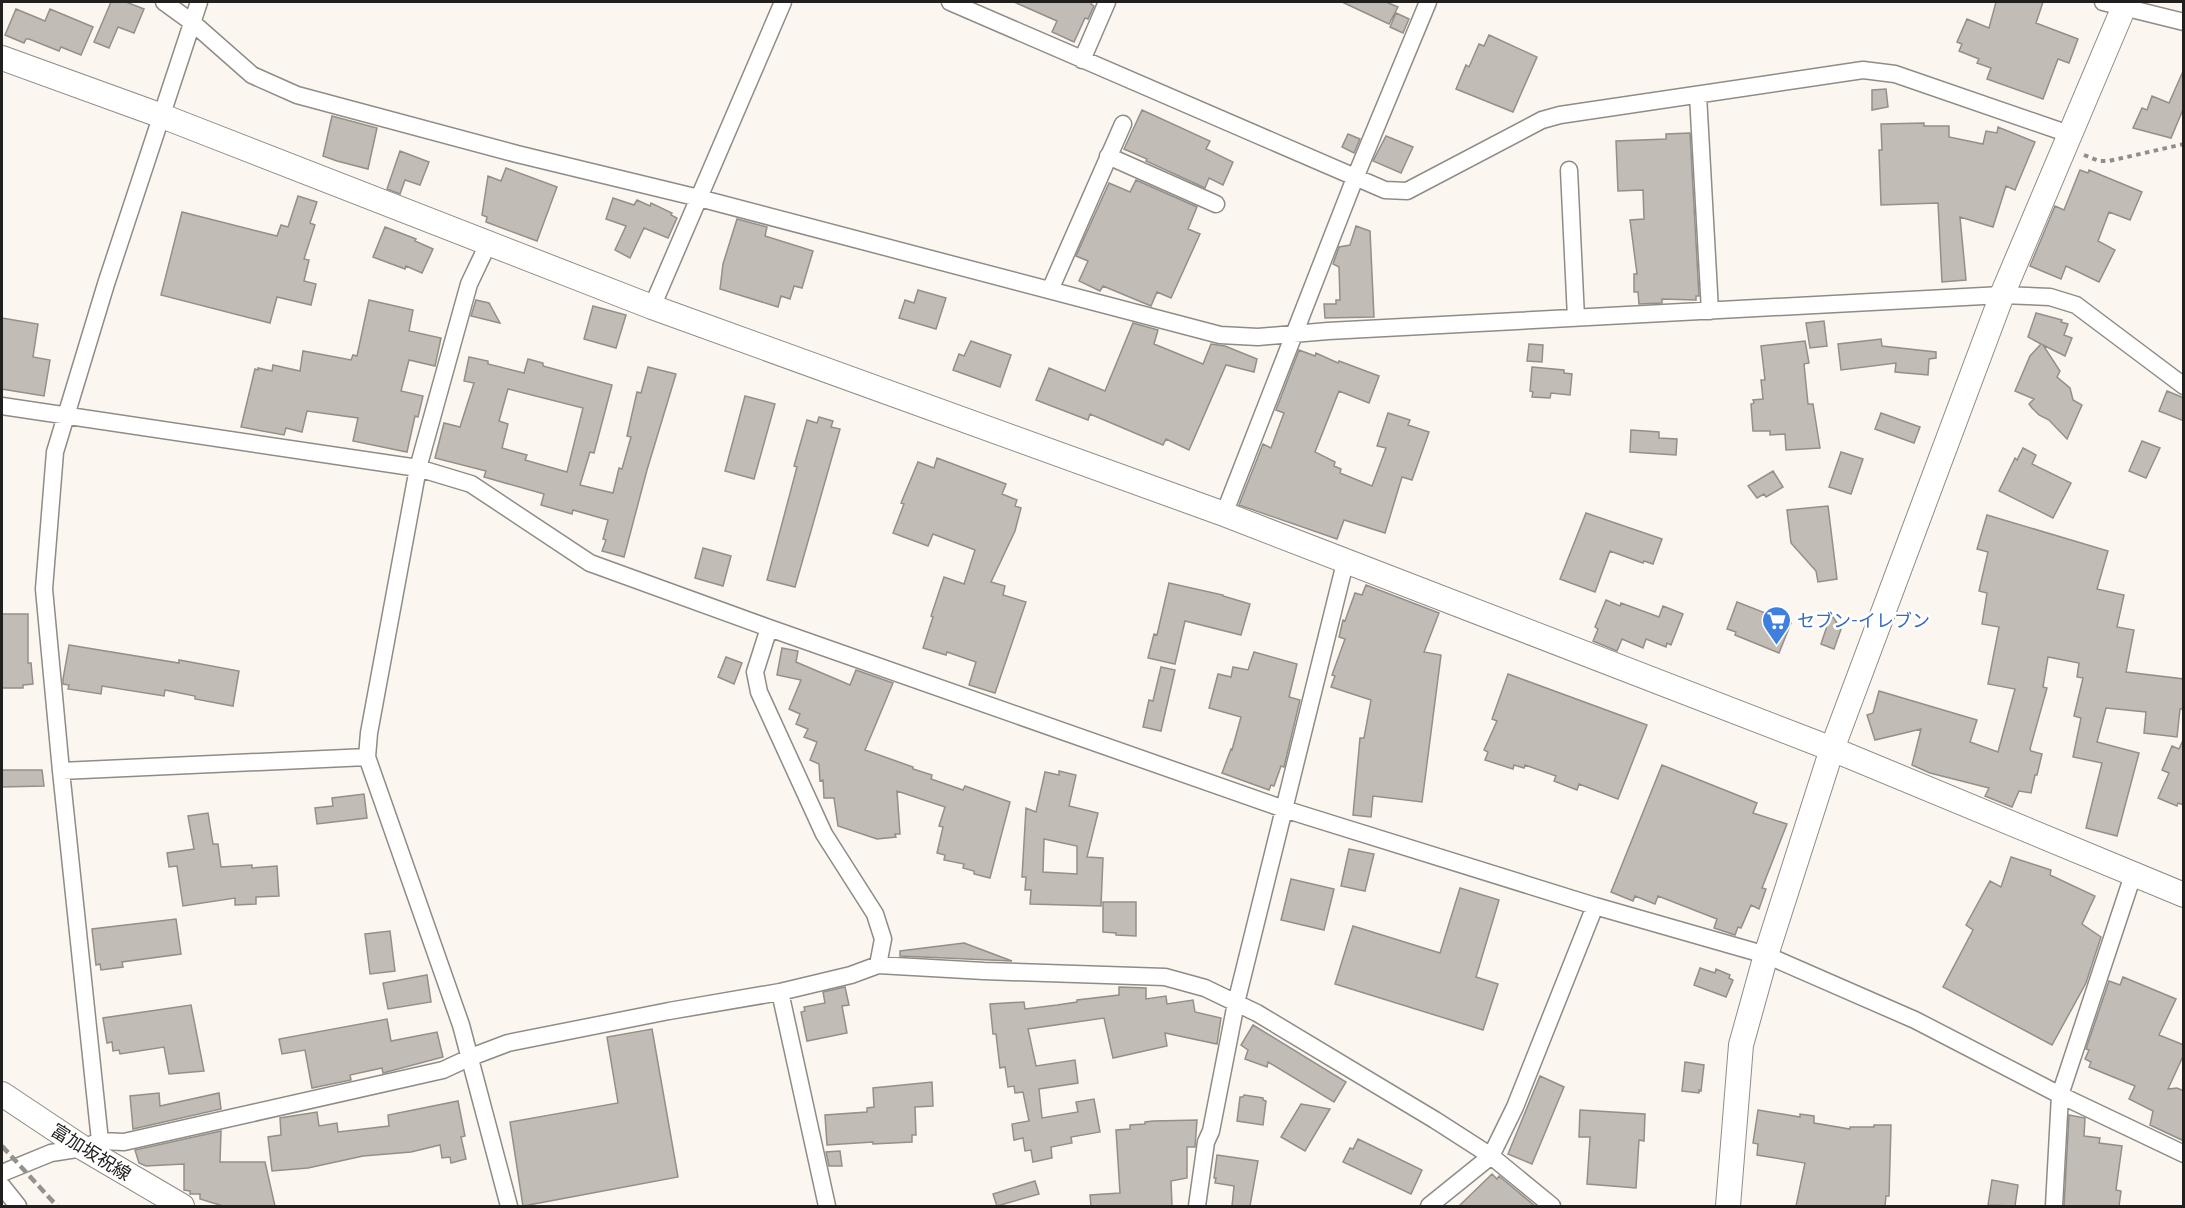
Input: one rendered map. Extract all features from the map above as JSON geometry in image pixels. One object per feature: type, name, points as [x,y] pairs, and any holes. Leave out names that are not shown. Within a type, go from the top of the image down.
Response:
[{"type":"street","points":[[164,2],[193,23],[252,75],[297,95],[517,154],[699,198],[1220,334],[1258,337],[2002,295],[2050,297],[2076,305],[2184,386]]},
{"type":"street","points":[[91,1144],[44,589],[55,452],[106,284],[199,2]]},
{"type":"street","points":[[652,307],[783,2]]},
{"type":"street","points":[[950,2],[1385,190],[1407,190],[1542,120],[1863,70],[1895,74],[2066,140]]},
{"type":"street","points":[[1082,60],[1107,2]]},
{"type":"street","points":[[1224,514],[1355,178],[1428,2]]},
{"type":"street","points":[[1728,1206],[1741,1045],[1766,955],[1832,749],[2002,295],[2066,140],[2118,3],[2184,22]]},
{"type":"street","points":[[2,58],[162,116],[652,307],[1224,514],[1345,563],[1832,749],[2184,895]]},
{"type":"street","points":[[1698,95],[1710,311]]},
{"type":"street","points":[[1050,290],[1123,124]]},
{"type":"street","points":[[1108,156],[1216,204]]},
{"type":"street","points":[[1569,170],[1576,318]]},
{"type":"street","points":[[488,244],[469,285],[418,468],[369,733],[367,757],[471,1057],[509,1206]]},
{"type":"street","points":[[2,406],[130,427],[418,468],[471,484],[590,563],[1284,809],[1596,906],[1766,955],[1915,1020],[2060,1095],[2184,1154]]},
{"type":"street","points":[[1197,1206],[1206,1142],[1211,1131],[1236,1003],[1345,563]]},
{"type":"street","points":[[769,628],[755,672],[759,692],[824,834],[875,914],[883,939],[878,965]]},
{"type":"street","points":[[61,771],[367,757]]},
{"type":"street","points":[[2054,1206],[2060,1095],[2133,875]]},
{"type":"street","points":[[1429,1206],[1491,1156],[1515,1107],[1596,906]]},
{"type":"street","points":[[2,1173],[51,1153],[91,1144],[124,1142],[442,1070],[508,1043],[669,1011],[780,993],[851,975],[878,965],[1165,977],[1205,988],[1257,1013],[1435,1120],[1491,1156],[1552,1206]]},
{"type":"street","points":[[780,993],[827,1206]]},
{"type":"street","name":"富加坂祝線","points":[[2,1094],[91,1144],[182,1206]]},
{"type":"street","points":[[2,1186],[18,1206]]},
{"type":"path","points":[[2066,140],[2099,161],[2109,161],[2184,144]]},
{"type":"building","points":[[111,2],[126,2],[144,9],[134,33],[118,27],[109,48],[94,42]]},
{"type":"building","points":[[1014,2],[1092,2],[1094,6],[1088,19],[1085,18],[1074,42],[1052,32],[1057,21]]},
{"type":"building","points":[[1342,2],[1386,2],[1398,7],[1389,24]]},
{"type":"building","points":[[1996,2],[2043,2],[2036,23],[2078,39],[2069,63],[2058,59],[2043,99],[1987,79],[1991,68],[1977,63],[1979,59],[1959,51],[1962,44],[1957,42],[1967,19],[1989,28]]},
{"type":"building","points":[[16,9],[45,21],[50,9],[93,27],[81,55],[61,47],[59,51],[29,39],[26,39],[24,43],[5,35]]},
{"type":"building","points":[[1396,13],[1409,19],[1403,33],[1390,27]]},
{"type":"building","points":[[1489,35],[1537,57],[1513,112],[1456,89],[1466,65],[1469,67],[1479,44],[1484,46]]},
{"type":"building","points":[[2184,69],[2184,107],[2171,138],[2133,128],[2142,108],[2147,110],[2152,96],[2169,103]]},
{"type":"building","points":[[1886,89],[1888,107],[1872,110],[1872,90]]},
{"type":"building","points":[[1142,110],[1210,141],[1206,149],[1233,162],[1223,185],[1209,178],[1205,188],[1124,149]]},
{"type":"building","points":[[332,116],[377,128],[368,169],[323,156]]},
{"type":"building","points":[[1924,123],[1924,126],[1949,126],[1949,137],[1983,144],[1986,131],[1997,133],[1998,127],[2035,142],[2015,190],[2006,186],[1993,227],[1960,217],[1966,280],[1942,282],[1938,203],[1881,205],[1879,150],[1882,150],[1881,124]]},
{"type":"building","points":[[1690,133],[1699,296],[1696,296],[1696,300],[1662,299],[1662,303],[1639,304],[1638,292],[1634,292],[1634,274],[1637,274],[1630,220],[1644,219],[1643,190],[1618,191],[1616,141],[1666,139],[1666,134]]},
{"type":"building","points":[[1348,134],[1360,139],[1354,153],[1342,147]]},
{"type":"building","points":[[1386,136],[1413,147],[1401,173],[1373,161]]},
{"type":"building","points":[[400,151],[429,162],[420,185],[405,180],[400,194],[387,189]]},
{"type":"building","points":[[506,168],[557,187],[537,241],[486,222],[487,217],[482,215],[488,176],[501,181]]},
{"type":"building","points":[[2080,170],[2088,173],[2089,170],[2142,192],[2130,220],[2109,212],[2098,241],[2115,250],[2099,282],[2066,266],[2061,279],[2030,266],[2055,206],[2064,210]]},
{"type":"building","points":[[1136,180],[1197,207],[1188,229],[1200,234],[1171,298],[1157,292],[1151,306],[1103,286],[1100,291],[1079,281],[1088,261],[1076,256],[1109,183],[1130,192]]},
{"type":"building","points":[[298,196],[317,202],[310,223],[315,225],[304,259],[309,260],[304,281],[316,284],[311,305],[277,297],[270,323],[161,295],[182,212],[277,236],[281,225],[288,227]]},
{"type":"building","points":[[613,198],[634,205],[637,200],[650,206],[651,203],[672,213],[671,215],[677,218],[668,238],[644,228],[630,258],[615,250],[626,226],[606,219]]},
{"type":"building","points":[[737,219],[767,227],[765,236],[813,251],[802,288],[794,286],[790,299],[781,296],[778,307],[720,289],[723,264]]},
{"type":"building","points":[[1356,226],[1370,231],[1374,317],[1325,318],[1324,304],[1336,304],[1336,300],[1340,300],[1339,267],[1333,264],[1339,247],[1350,245]]},
{"type":"building","points":[[385,227],[416,239],[415,241],[433,249],[422,273],[373,257]]},
{"type":"building","points":[[918,290],[946,298],[936,329],[899,318],[905,300],[914,303]]},
{"type":"building","points":[[369,300],[413,310],[409,331],[441,338],[435,366],[409,360],[401,391],[423,396],[418,417],[415,416],[407,452],[353,441],[358,418],[307,411],[302,432],[286,428],[284,435],[241,427],[255,369],[272,371],[273,365],[300,371],[303,351],[351,360],[353,355],[357,356]]},
{"type":"building","points":[[476,300],[489,303],[500,323],[471,316]]},
{"type":"building","points":[[593,306],[626,315],[616,348],[584,339]]},
{"type":"building","points":[[2036,313],[2062,320],[2061,322],[2068,324],[2064,335],[2072,338],[2065,356],[2043,345],[2060,371],[2057,377],[2070,388],[2073,400],[2082,405],[2067,439],[2049,420],[2032,408],[2029,404],[2034,399],[2015,391],[2030,356],[2041,344],[2028,337]]},
{"type":"building","points":[[2,318],[38,324],[33,357],[50,360],[44,396],[2,389]]},
{"type":"building","points":[[1824,321],[1827,346],[1810,348],[1806,323]]},
{"type":"building","points":[[1133,323],[1158,330],[1154,344],[1203,364],[1211,344],[1225,346],[1257,359],[1254,372],[1226,365],[1189,450],[1166,439],[1163,445],[1090,414],[1088,420],[1036,400],[1049,368],[1105,391]]},
{"type":"building","points":[[1881,339],[1882,346],[1936,352],[1936,358],[1929,359],[1928,375],[1895,372],[1896,363],[1841,370],[1838,344]]},
{"type":"building","points":[[971,341],[1011,355],[1000,387],[953,370],[959,354],[964,356]]},
{"type":"building","points":[[1805,341],[1809,363],[1804,364],[1808,404],[1813,404],[1820,448],[1786,450],[1785,434],[1770,435],[1770,431],[1753,431],[1751,404],[1754,403],[1753,400],[1763,399],[1761,380],[1765,380],[1761,346]]},
{"type":"building","points":[[1529,344],[1543,345],[1542,362],[1527,361]]},
{"type":"building","points":[[1299,350],[1315,356],[1316,353],[1338,363],[1339,361],[1379,376],[1369,403],[1339,391],[1315,452],[1335,462],[1334,466],[1341,469],[1340,473],[1372,486],[1386,448],[1377,446],[1388,413],[1410,420],[1408,425],[1429,432],[1412,480],[1402,477],[1385,533],[1344,520],[1337,539],[1239,505],[1263,444],[1271,448],[1284,413],[1276,410]]},
{"type":"building","points":[[469,357],[524,373],[528,359],[543,363],[543,366],[612,385],[594,453],[590,452],[580,485],[613,493],[619,468],[622,469],[631,437],[627,436],[637,392],[641,393],[648,367],[676,374],[624,557],[602,551],[606,540],[603,539],[608,520],[573,510],[572,514],[541,505],[544,494],[484,477],[486,471],[435,458],[444,423],[460,427],[474,383],[464,381]],"holes":[[[508,389],[583,408],[567,472],[525,460],[527,455],[502,448],[508,424],[499,421]]]},
{"type":"building","points":[[1532,367],[1564,370],[1564,373],[1572,374],[1570,395],[1551,393],[1550,398],[1532,397],[1533,392],[1530,391]]},
{"type":"building","points":[[2167,391],[2184,398],[2184,421],[2159,411]]},
{"type":"building","points":[[745,396],[775,404],[754,479],[725,471]]},
{"type":"building","points":[[1881,413],[1920,427],[1914,443],[1875,429]]},
{"type":"building","points":[[819,417],[833,421],[831,427],[840,429],[795,587],[767,580],[807,420],[817,423]]},
{"type":"building","points":[[1631,430],[1659,432],[1659,438],[1677,439],[1676,455],[1630,452]]},
{"type":"building","points":[[2142,441],[2160,448],[2146,478],[2129,471]]},
{"type":"building","points":[[2023,448],[2036,455],[2032,464],[2071,483],[2053,518],[1999,491],[2015,458],[2017,460]]},
{"type":"building","points":[[1841,452],[1863,459],[1851,494],[1829,487]]},
{"type":"building","points":[[937,458],[1006,484],[1002,494],[1017,500],[1015,506],[1021,508],[1015,531],[991,582],[1005,586],[1003,595],[1026,602],[995,693],[969,685],[976,662],[947,652],[946,655],[923,648],[944,577],[964,584],[975,550],[933,534],[928,546],[893,533],[904,504],[901,503],[918,462],[934,468]]},
{"type":"building","points":[[1773,471],[1783,487],[1766,497],[1764,494],[1757,498],[1748,486]]},
{"type":"building","points":[[1828,506],[1837,579],[1818,582],[1816,571],[1791,543],[1787,510]]},
{"type":"building","points":[[1586,513],[1662,539],[1653,564],[1644,561],[1643,563],[1610,551],[1595,592],[1560,579]]},
{"type":"building","points":[[1987,515],[2108,551],[2097,589],[2124,595],[2117,627],[2134,630],[2126,672],[2184,679],[2184,709],[2180,709],[2177,737],[2144,733],[2146,712],[2106,708],[2097,742],[2139,753],[2117,836],[2086,828],[2102,763],[2073,757],[2081,718],[2074,716],[2083,678],[2077,677],[2079,663],[2048,657],[2043,687],[2047,688],[2030,749],[2042,754],[2037,775],[2035,775],[2031,793],[2019,791],[2012,807],[1985,796],[1989,788],[1930,773],[1912,765],[1921,729],[1875,740],[1867,715],[1873,713],[1879,691],[1977,720],[1970,742],[1998,752],[2015,689],[1988,684],[1999,627],[1982,624],[1987,593],[1979,591],[1988,552],[1977,549]]},
{"type":"building","points":[[703,548],[731,556],[723,586],[695,578]]},
{"type":"building","points":[[1169,583],[1223,595],[1250,604],[1241,635],[1185,621],[1175,664],[1148,658],[1154,634],[1157,635]]},
{"type":"building","points":[[1366,585],[1439,613],[1424,652],[1441,655],[1422,802],[1373,796],[1371,817],[1353,815],[1360,738],[1364,738],[1371,700],[1331,687],[1335,676],[1332,675],[1345,639],[1339,637],[1343,620],[1345,621],[1355,593],[1362,595]]},
{"type":"building","points":[[1606,600],[1659,617],[1663,606],[1683,614],[1671,645],[1667,643],[1666,647],[1646,639],[1643,648],[1622,639],[1617,651],[1593,641],[1598,629],[1595,627]]},
{"type":"building","points":[[1737,602],[1791,623],[1779,653],[1735,635],[1736,632],[1727,629]]},
{"type":"building","points":[[2,614],[28,614],[28,663],[31,663],[33,684],[23,685],[23,688],[2,688]]},
{"type":"building","points":[[1831,614],[1841,629],[1834,649],[1821,644]]},
{"type":"building","points":[[69,645],[179,663],[179,660],[239,671],[233,706],[195,699],[195,696],[165,690],[164,696],[102,686],[101,694],[68,689],[69,685],[63,684],[63,679]]},
{"type":"building","points":[[782,648],[798,651],[796,662],[850,685],[856,670],[893,683],[865,750],[932,775],[931,779],[963,790],[965,786],[1010,802],[990,878],[974,874],[974,871],[963,868],[964,864],[944,860],[945,855],[937,853],[943,827],[939,826],[945,807],[897,791],[900,834],[895,834],[896,837],[877,839],[838,826],[834,798],[824,798],[819,764],[810,760],[817,742],[804,737],[808,729],[796,724],[800,714],[789,709],[801,680],[777,675]]},
{"type":"building","points":[[1254,652],[1297,664],[1289,697],[1300,700],[1284,767],[1281,766],[1274,786],[1271,785],[1269,790],[1222,773],[1232,750],[1241,717],[1209,708],[1218,674],[1231,677],[1233,667],[1248,670]]},
{"type":"building","points":[[726,657],[742,663],[734,684],[718,677]]},
{"type":"building","points":[[1161,667],[1175,670],[1161,731],[1143,727],[1149,700],[1153,701]]},
{"type":"building","points":[[1508,674],[1647,725],[1618,799],[1579,784],[1577,790],[1554,781],[1556,776],[1525,765],[1524,768],[1514,765],[1513,769],[1485,760],[1488,752],[1484,750],[1497,721],[1492,719]]},
{"type":"building","points":[[2184,738],[2184,805],[2178,803],[2177,806],[2158,798],[2169,773],[2162,770],[2172,746],[2179,749]]},
{"type":"building","points":[[1662,765],[1757,803],[1753,813],[1787,824],[1762,888],[1766,889],[1759,909],[1751,905],[1741,928],[1738,927],[1735,935],[1714,928],[1717,919],[1658,896],[1655,904],[1635,896],[1633,901],[1611,892]]},
{"type":"building","points":[[2,770],[42,770],[44,786],[2,787]]},
{"type":"building","points":[[1059,771],[1076,775],[1069,806],[1098,813],[1087,857],[1103,858],[1101,906],[1030,904],[1031,890],[1025,890],[1026,877],[1022,877],[1026,808],[1036,812],[1045,772],[1059,775]],"holes":[[[1044,839],[1077,846],[1077,874],[1043,872]]]},
{"type":"building","points":[[364,794],[367,818],[317,824],[315,808],[333,806],[332,798]]},
{"type":"building","points":[[208,813],[213,844],[218,844],[221,867],[277,866],[279,896],[256,897],[256,904],[235,905],[235,898],[183,906],[177,866],[169,867],[167,853],[194,849],[188,816]]},
{"type":"building","points":[[1349,849],[1374,854],[1365,891],[1341,886]]},
{"type":"building","points":[[2011,857],[2051,870],[2050,875],[2095,896],[2082,924],[2101,937],[2086,983],[2052,1045],[1943,987],[1973,930],[1966,925],[1990,881],[2001,887]]},
{"type":"building","points":[[1291,879],[1334,889],[1324,930],[1281,920]]},
{"type":"building","points":[[1460,888],[1499,900],[1476,977],[1498,984],[1483,1030],[1335,984],[1353,926],[1440,953]]},
{"type":"building","points":[[1103,902],[1136,902],[1136,936],[1103,932]]},
{"type":"building","points":[[176,919],[181,954],[122,962],[123,967],[101,970],[100,964],[96,965],[92,929]]},
{"type":"building","points":[[390,931],[395,971],[370,974],[365,934]]},
{"type":"building","points":[[964,943],[1012,961],[900,956],[900,951]]},
{"type":"building","points":[[1700,968],[1715,973],[1716,969],[1730,975],[1729,978],[1733,980],[1726,997],[1694,985]]},
{"type":"building","points":[[427,975],[431,1002],[388,1009],[383,983]]},
{"type":"building","points":[[2123,977],[2176,999],[2159,1035],[2184,1045],[2184,1054],[2168,1089],[2177,1088],[2184,1091],[2184,1141],[2150,1125],[2153,1111],[2129,1099],[2135,1086],[2089,1067],[2091,1062],[2085,1059],[2089,1050],[2086,1049],[2109,981],[2120,985]]},
{"type":"building","points":[[845,987],[849,1005],[842,1006],[847,1033],[807,1041],[801,1012],[805,1011],[804,1007],[825,1003],[823,992]]},
{"type":"building","points":[[1119,987],[1146,988],[1146,999],[1166,996],[1167,1004],[1193,1000],[1195,1012],[1221,1018],[1217,1044],[1165,1033],[1167,1046],[1113,1058],[1104,1018],[1028,1029],[1036,1066],[1075,1060],[1078,1083],[1039,1089],[1042,1118],[1078,1112],[1076,1102],[1094,1099],[1100,1132],[1071,1137],[1072,1143],[1051,1147],[1052,1158],[1033,1162],[1031,1150],[1025,1151],[1023,1138],[1014,1140],[1012,1124],[1029,1121],[1023,1092],[1015,1093],[1014,1086],[1008,1087],[1005,1067],[1000,1068],[990,1004],[1024,1002],[1025,1009],[1057,1005],[1119,995]]},
{"type":"building","points":[[191,1005],[204,1071],[169,1074],[164,1047],[120,1054],[119,1050],[113,1051],[112,1042],[107,1043],[103,1018]]},
{"type":"building","points":[[387,1019],[391,1041],[437,1032],[443,1057],[383,1073],[382,1068],[350,1075],[351,1080],[312,1088],[305,1050],[282,1054],[279,1039]]},
{"type":"building","points":[[1253,1025],[1346,1082],[1334,1102],[1268,1062],[1267,1067],[1245,1059],[1248,1050],[1241,1045]]},
{"type":"building","points":[[652,1029],[678,1177],[523,1206],[510,1122],[618,1103],[607,1037]]},
{"type":"building","points":[[1685,1062],[1704,1065],[1699,1093],[1682,1091]]},
{"type":"building","points":[[1540,1076],[1564,1087],[1532,1164],[1508,1154]]},
{"type":"building","points":[[932,1082],[933,1106],[915,1107],[916,1135],[912,1135],[912,1142],[827,1145],[825,1115],[867,1112],[867,1108],[874,1107],[873,1088]]},
{"type":"building","points":[[159,1093],[160,1106],[219,1093],[221,1109],[133,1129],[130,1096]]},
{"type":"building","points":[[1244,1095],[1263,1098],[1266,1101],[1263,1125],[1237,1121],[1240,1097]]},
{"type":"building","points":[[458,1101],[465,1136],[461,1137],[466,1159],[451,1163],[450,1157],[442,1158],[440,1145],[411,1152],[363,1156],[308,1168],[272,1171],[268,1137],[281,1135],[280,1118],[317,1112],[319,1126],[337,1123],[338,1132],[389,1126],[388,1115]]},
{"type":"building","points":[[1301,1104],[1330,1109],[1305,1151],[1281,1137]]},
{"type":"building","points":[[1580,1110],[1645,1114],[1644,1141],[1639,1140],[1636,1188],[1587,1184],[1590,1137],[1579,1137]]},
{"type":"building","points":[[1758,1110],[1800,1117],[1800,1114],[1814,1116],[1814,1123],[1850,1129],[1850,1127],[1891,1125],[1889,1196],[1886,1196],[1885,1206],[1796,1206],[1805,1163],[1757,1155],[1758,1144],[1753,1143]]},
{"type":"building","points":[[2069,1115],[2085,1118],[2084,1136],[2100,1138],[2099,1143],[2122,1146],[2116,1190],[2121,1191],[2119,1206],[2064,1206]]},
{"type":"building","points":[[1197,1120],[1195,1147],[1187,1147],[1187,1178],[1171,1181],[1172,1206],[1091,1206],[1090,1195],[1120,1193],[1116,1130],[1130,1129],[1130,1125],[1153,1121]]},
{"type":"building","points":[[221,1131],[220,1162],[265,1162],[275,1206],[223,1206],[200,1199],[200,1194],[190,1194],[190,1191],[184,1190],[184,1164],[146,1166],[139,1163],[135,1150]]},
{"type":"building","points":[[1358,1139],[1422,1170],[1411,1194],[1343,1162]]},
{"type":"building","points":[[840,1151],[842,1166],[829,1166],[826,1152]]},
{"type":"building","points":[[1217,1155],[1258,1161],[1250,1206],[1232,1206],[1234,1186],[1215,1183]]},
{"type":"building","points":[[1492,1174],[1497,1179],[1499,1176],[1535,1206],[1459,1206]]},
{"type":"building","points":[[1992,1180],[2018,1185],[2015,1206],[1988,1205]]},
{"type":"building","points":[[1035,1181],[1039,1194],[997,1206],[993,1194]]},
{"type":"railway","points":[[2,1146],[57,1206]]},
{"type":"place","name":"セブン-イレブン","points":[[1776,646]]}]
